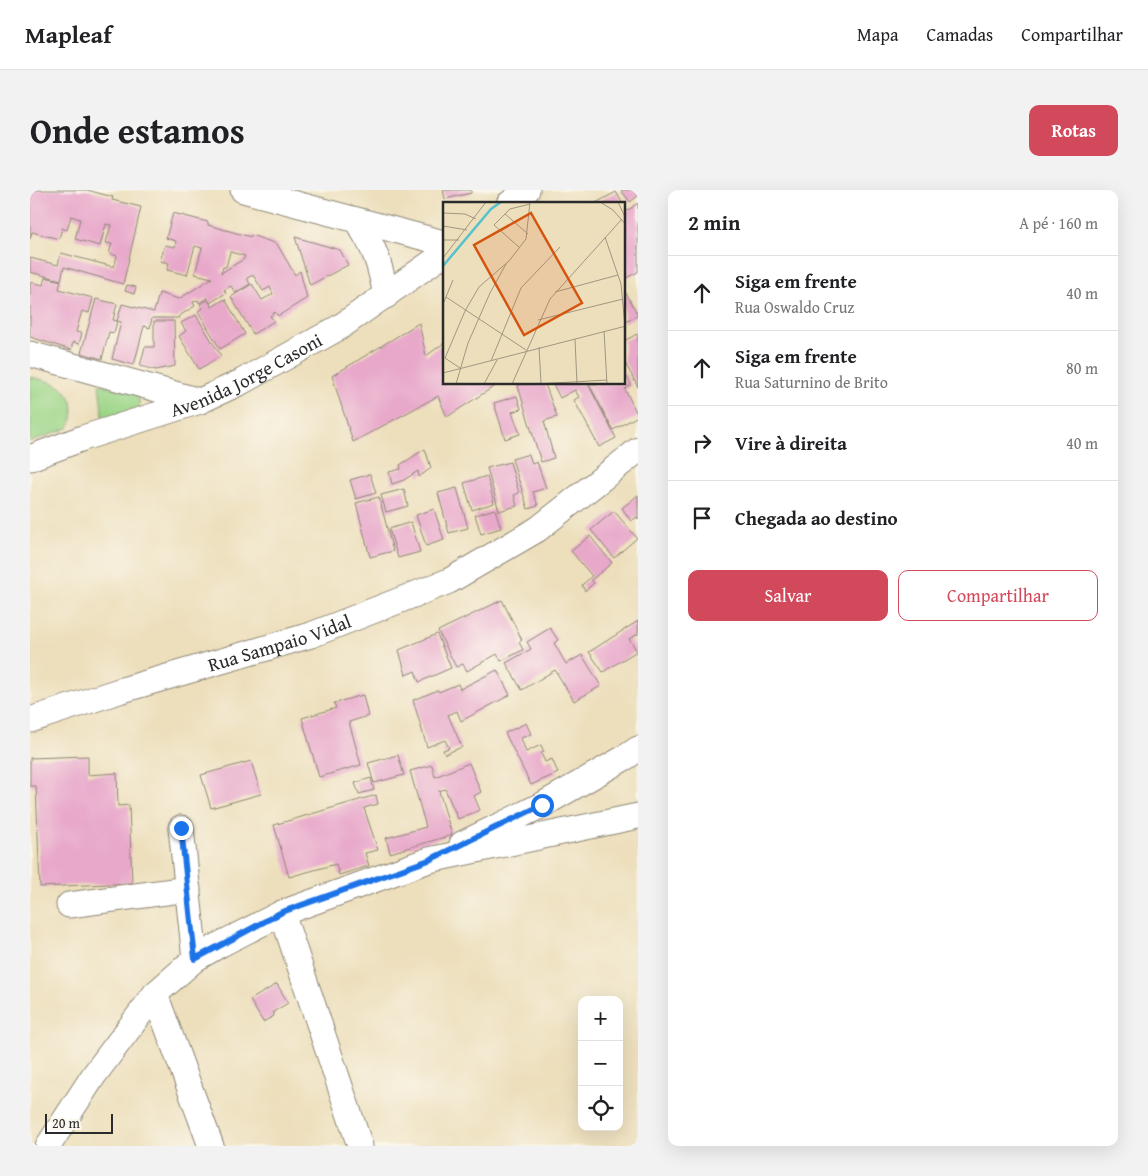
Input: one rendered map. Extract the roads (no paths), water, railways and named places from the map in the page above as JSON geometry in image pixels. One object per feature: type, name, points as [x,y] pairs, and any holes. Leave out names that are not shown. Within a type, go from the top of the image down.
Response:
[{"type":"street","points":[[243,190],[443,243]]},
{"type":"street","points":[[512,202],[527,190]]},
{"type":"street","points":[[356,220],[370,240],[377,256],[386,296]]},
{"type":"street","name":"Avenida Jorge Casoni","points":[[30,458],[83,438],[200,400],[266,369],[332,332],[443,255]]},
{"type":"street","points":[[30,354],[200,400]]},
{"type":"street","name":"Rua Sampaio Vidal","points":[[30,720],[118,691],[311,635],[449,581],[538,530],[638,450]]},
{"type":"street","points":[[48,1146],[94,1075],[155,994],[195,959],[282,912],[429,860],[542,805],[638,749]]},
{"type":"street","points":[[429,860],[638,816]]},
{"type":"street","points":[[181,828],[195,959]]},
{"type":"street","points":[[69,905],[188,889]]},
{"type":"street","points":[[282,912],[360,1146]]},
{"type":"street","points":[[155,994],[211,1146]]}]
